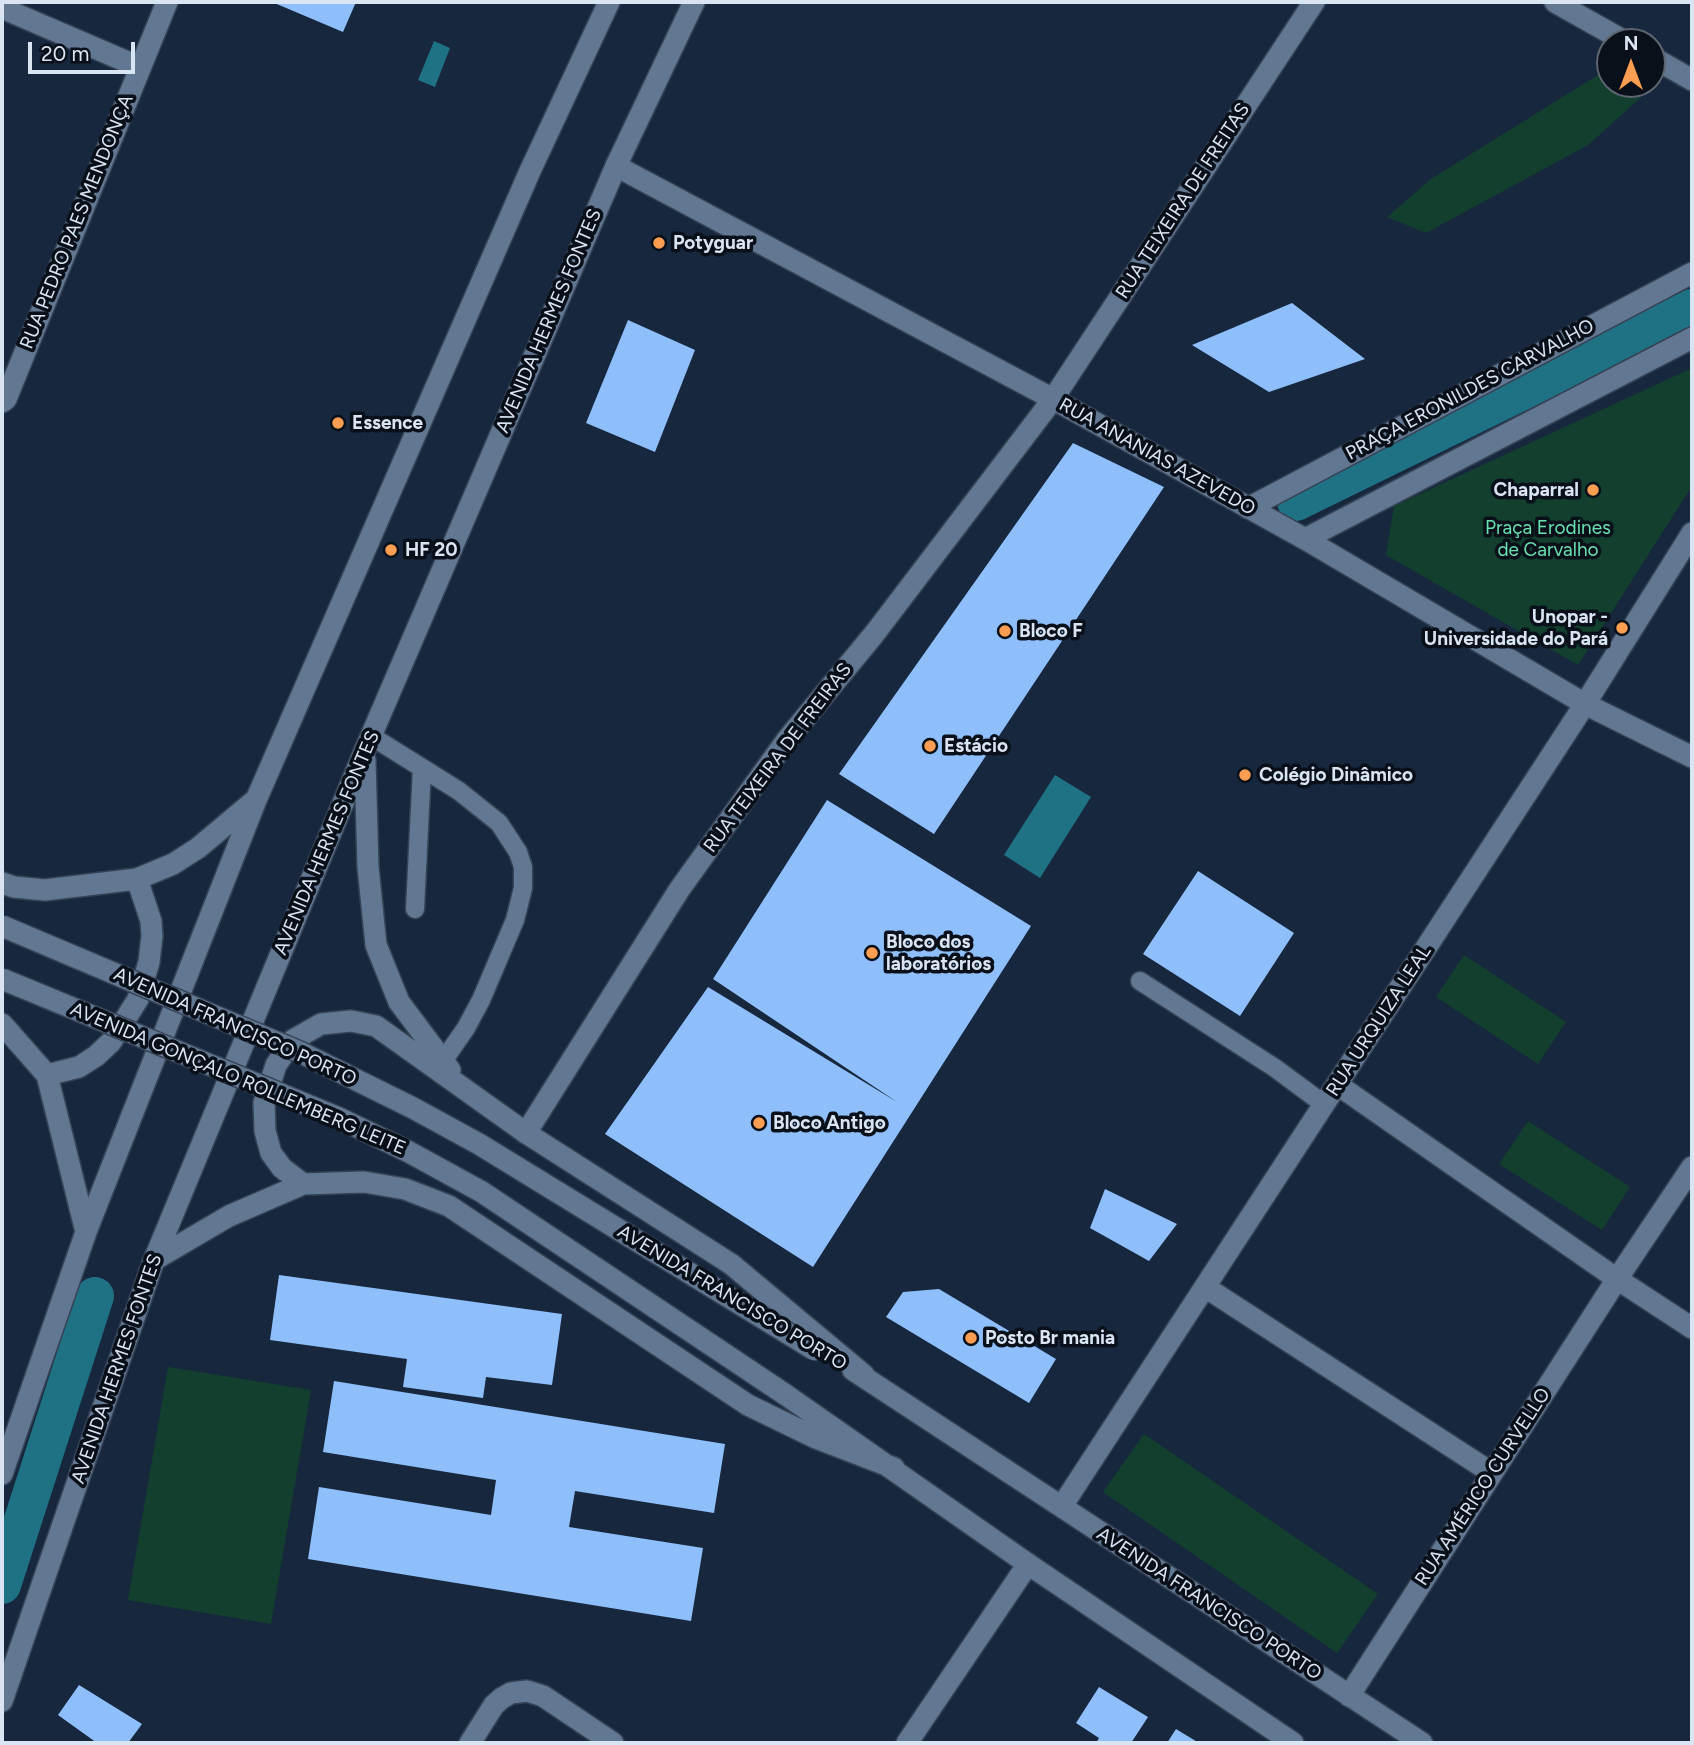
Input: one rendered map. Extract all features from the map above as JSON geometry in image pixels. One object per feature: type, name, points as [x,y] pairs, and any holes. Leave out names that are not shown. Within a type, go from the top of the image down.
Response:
[{"type":"main road","name":"RUA PEDRO PAES MENDONÇA","points":[[2,402],[6,399],[167,2]]},
{"type":"main road","points":[[2,1474],[86,1232],[256,800],[530,171],[609,2]]},
{"type":"main road","name":"AVENIDA HERMES FONTES","points":[[2,1701],[154,1260],[368,743],[616,166],[694,2]]},
{"type":"main road","name":"RUA TEIXEIRA DE FREITAS","points":[[1053,399],[1314,2]]},
{"type":"main road","points":[[1555,2],[1601,28]]},
{"type":"main road","points":[[2,8],[139,67]]},
{"type":"main road","points":[[1666,65],[1692,80]]},
{"type":"main road","name":"RUA ANANIAS AZEVEDO","points":[[616,166],[1053,399],[1305,539],[1585,704],[1692,757]]},
{"type":"main road","name":"PRAÇA ERONILDES CARVALHO","points":[[1248,508],[1692,273]]},
{"type":"main road","points":[[1305,539],[1692,338]]},
{"type":"main road","name":"RUA TEIXEIRA DE FREIRAS","points":[[526,1133],[684,882],[786,741],[875,633],[1053,399]]},
{"type":"main road","name":"RUA URQUIZA LEAL","points":[[1062,1506],[1585,704],[1692,533]]},
{"type":"main road","points":[[368,743],[368,867],[376,945],[399,1002],[462,1086]]},
{"type":"main road","points":[[2,883],[45,890],[137,879],[173,864],[198,848],[256,800]]},
{"type":"main road","points":[[47,1075],[79,1067],[96,1056],[111,1042],[138,999],[149,962],[152,936],[151,921],[137,879]]},
{"type":"main road","name":"AVENIDA FRANCISCO PORTO","points":[[2,926],[302,1053],[479,1144],[815,1350],[864,1376],[1422,1743]]},
{"type":"main road","name":"AVENIDA GONÇALO ROLLEMBERG LEITE","points":[[2,979],[339,1118],[482,1192],[894,1468]]},
{"type":"main road","points":[[303,1184],[282,1168],[271,1153],[265,1131],[264,1103],[276,1065],[293,1040],[321,1024],[351,1021],[376,1026],[526,1133],[731,1264],[864,1376]]},
{"type":"main road","points":[[2,1024],[47,1075],[86,1232]]},
{"type":"main road","points":[[1338,1085],[1692,1328]]},
{"type":"main road","name":"RUA AMÉRICO CURVELLO","points":[[1349,1696],[1692,1167]]},
{"type":"main road","points":[[154,1260],[229,1216],[303,1184],[364,1182],[405,1189],[449,1206],[748,1405],[816,1438],[894,1468],[1028,1563],[1293,1743]]},
{"type":"main road","points":[[1205,1287],[1492,1473]]},
{"type":"main road","points":[[908,1743],[1028,1563]]},
{"type":"main road","points":[[470,1743],[494,1705],[511,1693],[527,1692],[543,1696],[613,1743]]},
{"type":"lane","points":[[368,743],[422,768],[459,791],[499,823],[518,852],[523,867],[523,888],[515,919],[481,1000],[466,1028],[443,1060]]},
{"type":"lane","points":[[415,909],[422,768]]},
{"type":"lane","points":[[1140,981],[1275,1068],[1325,1105]]},
{"type":"green space","points":[[1596,76],[1596,98],[1640,98],[1588,145],[1426,233],[1387,217],[1431,179]]},
{"type":"green space","name":"Praça Erodines de Carvalho","points":[[1692,368],[1692,486],[1578,665],[1386,555],[1394,506]]},
{"type":"green space","points":[[1464,955],[1566,1022],[1538,1064],[1436,997]]},
{"type":"green space","points":[[1528,1121],[1630,1187],[1602,1230],[1499,1164]]},
{"type":"green space","points":[[168,1367],[311,1390],[271,1624],[128,1600]]},
{"type":"green space","points":[[1144,1434],[1378,1594],[1337,1653],[1103,1492]]},
{"type":"shaded area","points":[[434,41],[450,48],[435,87],[418,80]]},
{"type":"shaded area","points":[[1055,775],[1091,797],[1040,878],[1004,855]]},
{"type":"building","points":[[272,2],[356,2],[343,32]]},
{"type":"building","points":[[1292,303],[1365,359],[1269,392],[1192,345]]},
{"type":"building","points":[[628,320],[695,350],[655,452],[586,423]]},
{"type":"building","name":"Bloco F","points":[[1073,443],[1164,487],[934,834],[839,774]]},
{"type":"building","points":[[827,800],[1031,926],[813,1267],[605,1134],[708,987],[897,1102],[713,979]]},
{"type":"building","points":[[1198,871],[1294,933],[1240,1016],[1143,954]]},
{"type":"building","points":[[1105,1189],[1177,1224],[1149,1261],[1090,1228]]},
{"type":"building","points":[[279,1275],[562,1314],[552,1385],[486,1377],[483,1398],[403,1387],[407,1359],[270,1340]]},
{"type":"building","name":"Posto Br mania","points":[[939,1289],[1056,1359],[1029,1403],[886,1317],[903,1292]]},
{"type":"building","points":[[334,1381],[725,1444],[714,1513],[575,1491],[569,1527],[703,1548],[691,1621],[308,1559],[319,1487],[491,1515],[496,1480],[323,1452]]},
{"type":"building","points":[[79,1685],[142,1724],[128,1743],[97,1743],[58,1715]]},
{"type":"building","points":[[1099,1687],[1148,1717],[1131,1743],[1096,1743],[1099,1738],[1076,1723]]},
{"type":"building","points":[[1176,1729],[1199,1743],[1167,1743]]},
{"type":"waterway","points":[[1296,502],[1692,308]]},
{"type":"waterway","points":[[2,1585],[95,1296]]},
{"type":"place","name":"Potyguar","points":[[659,243]]},
{"type":"place","name":"Essence","points":[[338,423]]},
{"type":"place","name":"Chaparral","points":[[1593,490]]},
{"type":"place","name":"HF 20","points":[[391,550]]},
{"type":"place","name":"Unopar - Universidade do Pará","points":[[1622,628]]},
{"type":"place","name":"Bloco F","points":[[1005,631]]},
{"type":"place","name":"Estácio","points":[[930,746]]},
{"type":"place","name":"Colégio Dinâmico","points":[[1245,775]]},
{"type":"place","name":"Bloco dos laboratórios","points":[[872,953]]},
{"type":"place","name":"Bloco Antigo","points":[[759,1123]]},
{"type":"place","name":"Posto Br mania","points":[[971,1338]]}]
